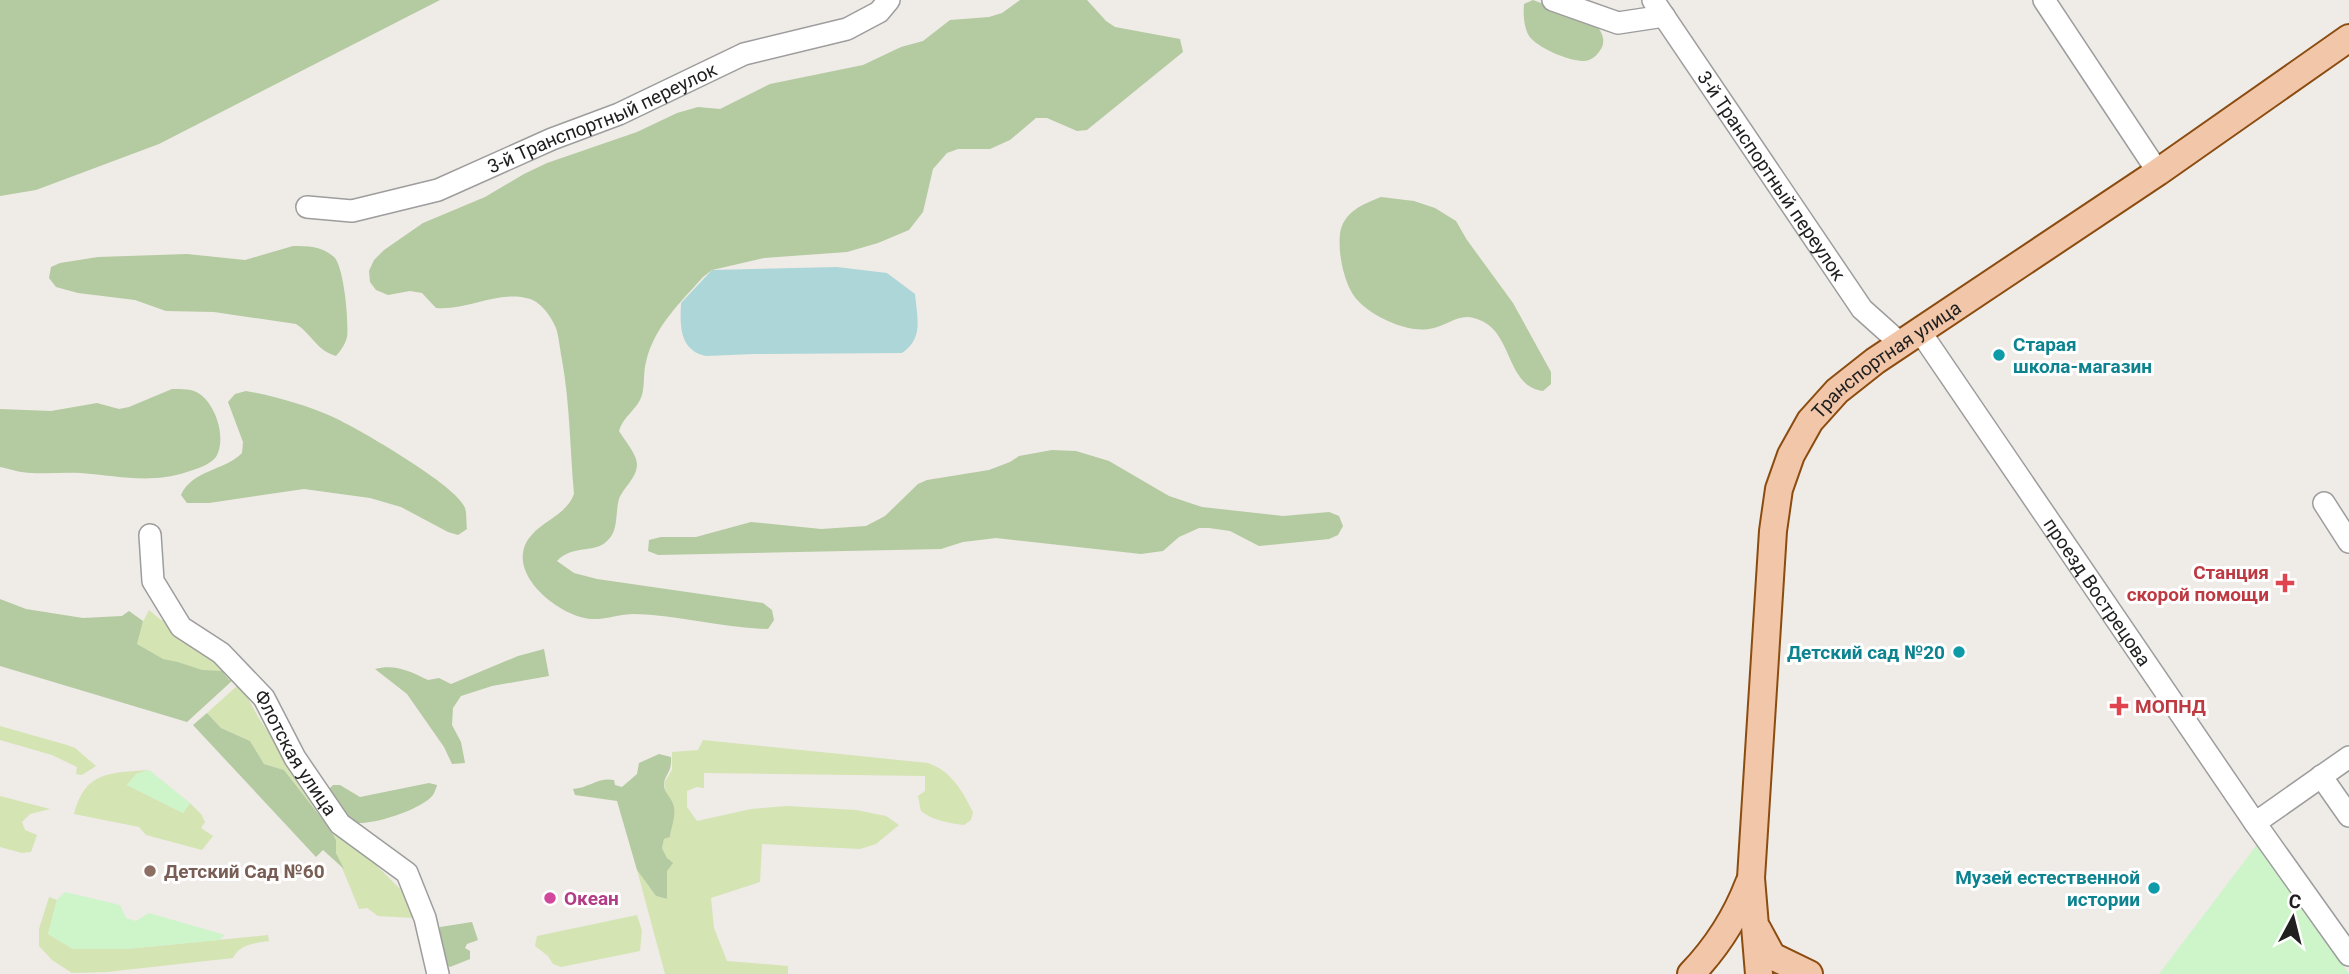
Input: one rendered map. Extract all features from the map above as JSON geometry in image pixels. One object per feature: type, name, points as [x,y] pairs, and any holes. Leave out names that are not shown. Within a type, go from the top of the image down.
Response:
[{"type":"main road","name":"Транспортная улица","points":[[1759,974],[1751,878],[1773,531],[1781,481],[1800,438],[1822,407],[1853,378],[1910,336],[2158,172],[2349,38]]},
{"type":"main road","name":"Транспортная улица","points":[[1691,974],[1718,942],[1740,908],[1751,878]]},
{"type":"main road","points":[[1754,919],[1772,956],[1809,974]]},
{"type":"street","name":"3-й Транспортный переулок","points":[[307,207],[352,211],[438,190],[552,139],[619,114],[744,54],[847,29],[879,12],[889,0]]},
{"type":"street","points":[[1553,0],[1618,23],[1659,8]]},
{"type":"street","points":[[2044,0],[2158,172]]},
{"type":"street","name":"3-й Транспортный переулок","points":[[1659,8],[1863,309],[1910,336]]},
{"type":"street","name":"проезд Вострецова","points":[[1910,336],[2349,955]]},
{"type":"street","points":[[2324,503],[2349,542]]},
{"type":"street","name":"Флотская улица","points":[[150,535],[153,580],[181,627],[221,653],[264,698],[295,758],[340,824],[407,873],[425,918],[438,974]]},
{"type":"street","points":[[2255,823],[2349,757]]},
{"type":"street","points":[[2321,776],[2349,816]]},
{"type":"green space","points":[[0,0],[440,0],[159,144],[36,190],[0,196]]},
{"type":"green space","points":[[1020,0],[1087,0],[1115,27],[1180,39],[1183,52],[1087,130],[1077,131],[1047,118],[1036,118],[1010,140],[990,149],[958,149],[947,153],[933,169],[923,212],[909,230],[847,252],[764,258],[712,270],[703,277],[669,316],[655,338],[646,362],[642,395],[619,431],[633,452],[637,465],[619,499],[611,537],[602,545],[570,553],[557,561],[574,573],[597,579],[763,603],[772,610],[774,620],[768,629],[651,615],[629,614],[591,619],[567,612],[543,595],[526,573],[524,548],[534,532],[564,509],[574,494],[567,393],[554,323],[540,305],[526,298],[504,297],[458,307],[436,308],[422,293],[410,291],[388,295],[376,290],[370,282],[369,271],[374,260],[423,223],[485,197],[547,163],[637,132],[677,113],[698,107],[720,109],[770,84],[863,65],[901,47],[923,41],[950,20],[989,17],[1002,13]]},
{"type":"green space","points":[[1533,0],[1596,24],[1603,40],[1599,53],[1589,60],[1575,60],[1533,41],[1524,21],[1524,4]]},
{"type":"green space","points":[[1381,197],[1414,201],[1435,208],[1456,221],[1513,303],[1551,372],[1551,384],[1543,391],[1532,388],[1523,381],[1493,329],[1476,318],[1462,317],[1429,329],[1408,328],[1374,314],[1357,299],[1343,271],[1340,234],[1350,214]]},
{"type":"green space","points":[[293,246],[320,249],[338,262],[345,295],[347,337],[336,356],[319,346],[296,324],[214,312],[166,311],[135,300],[78,293],[56,287],[49,278],[51,267],[60,263],[98,257],[187,254],[245,260]]},
{"type":"green space","points":[[172,389],[192,390],[201,395],[217,419],[220,430],[219,449],[216,457],[203,466],[160,478],[28,473],[0,467],[0,409],[51,411],[97,403],[119,409]]},
{"type":"green space","points":[[246,391],[290,401],[333,417],[405,458],[458,498],[465,508],[467,529],[458,535],[401,507],[370,498],[304,489],[209,503],[187,503],[181,495],[193,480],[242,453],[243,442],[228,402],[235,394]]},
{"type":"green space","points":[[1052,450],[1076,451],[1109,461],[1169,496],[1202,507],[1283,516],[1329,512],[1339,516],[1343,526],[1338,535],[1329,539],[1259,546],[1230,531],[1199,528],[1179,537],[1163,551],[1141,554],[996,538],[963,542],[941,549],[658,555],[648,551],[649,540],[661,537],[696,537],[751,522],[821,529],[866,526],[885,516],[918,484],[927,480],[989,470],[1019,456]]},
{"type":"green space","points":[[0,599],[26,609],[83,618],[122,616],[129,611],[143,621],[137,644],[163,659],[202,670],[222,671],[229,680],[234,679],[187,722],[0,666]]},
{"type":"green space","points":[[149,610],[192,637],[242,687],[258,717],[338,833],[402,891],[411,902],[413,918],[378,916],[367,908],[359,909],[336,853],[336,840],[330,829],[284,770],[264,764],[250,741],[221,728],[207,713],[237,686],[234,680],[229,680],[222,671],[202,671],[178,662],[163,660],[137,644],[139,630]]},
{"type":"green space","points":[[544,649],[549,676],[492,686],[461,696],[453,708],[452,725],[461,742],[465,763],[452,764],[444,747],[407,694],[375,669],[396,668],[428,680],[439,678],[451,684],[518,656]]},
{"type":"green space","points":[[207,713],[221,728],[250,741],[264,764],[284,770],[330,829],[336,840],[336,853],[344,869],[323,850],[316,857],[193,725]]},
{"type":"green space","points":[[0,726],[75,748],[96,766],[82,775],[76,774],[77,767],[52,755],[0,740]]},
{"type":"green space","points":[[703,740],[928,763],[936,766],[955,782],[973,812],[971,820],[964,825],[936,819],[921,811],[918,796],[925,791],[925,776],[704,773],[704,788],[697,787],[687,791],[687,807],[697,821],[751,809],[787,806],[856,810],[886,816],[899,825],[876,844],[860,849],[762,844],[760,882],[711,898],[714,928],[727,961],[788,966],[788,974],[665,974],[637,870],[656,896],[667,899],[667,871],[672,863],[662,848],[664,839],[670,837],[673,804],[666,793],[664,783],[672,770],[672,752],[698,750]]},
{"type":"green space","points":[[659,754],[671,757],[671,766],[664,786],[674,808],[670,837],[664,839],[662,848],[673,863],[667,871],[667,899],[656,896],[637,870],[617,801],[575,795],[573,789],[608,779],[614,780],[615,785],[622,787],[637,774],[639,763]]},
{"type":"green space","points":[[149,770],[136,774],[127,785],[183,813],[190,803],[205,822],[201,828],[213,836],[202,850],[146,835],[139,827],[74,814],[85,789],[92,782],[111,774]]},
{"type":"green space","points":[[149,770],[190,803],[183,813],[127,785],[136,774]]},
{"type":"green space","points":[[429,783],[437,785],[427,801],[390,817],[364,823],[345,820],[325,793],[333,785],[340,785],[360,797]]},
{"type":"green space","points":[[0,796],[50,809],[30,814],[22,822],[25,830],[37,835],[31,852],[22,853],[0,847]]},
{"type":"green space","points":[[2259,842],[2349,974],[2159,974]]},
{"type":"green space","points":[[65,892],[120,905],[126,918],[136,921],[149,913],[225,935],[219,940],[126,949],[73,949],[48,934],[57,900]]},
{"type":"green space","points":[[49,897],[57,900],[48,934],[73,949],[126,949],[268,935],[269,941],[244,947],[233,958],[107,972],[72,973],[52,960],[39,946],[39,929]]},
{"type":"green space","points":[[637,915],[642,931],[640,951],[561,967],[553,964],[548,956],[535,946],[537,936]]},
{"type":"green space","points":[[472,922],[478,940],[467,944],[465,948],[470,951],[470,959],[450,967],[446,965],[440,927]]},
{"type":"water","points":[[837,267],[887,273],[915,294],[918,327],[914,341],[902,353],[706,356],[697,353],[686,342],[681,328],[681,303],[712,270]]},
{"type":"place","name":"Старая школа-магазин","points":[[1999,355]]},
{"type":"place","name":"Станция скорой помощи","points":[[2285,583]]},
{"type":"place","name":"Детский сад №20","points":[[1959,652]]},
{"type":"place","name":"МОПНД","points":[[2119,706]]},
{"type":"place","name":"Детский Сад №60","points":[[150,871]]},
{"type":"place","name":"Музей естественной истории","points":[[2154,888]]},
{"type":"place","name":"Океан","points":[[550,898]]}]
